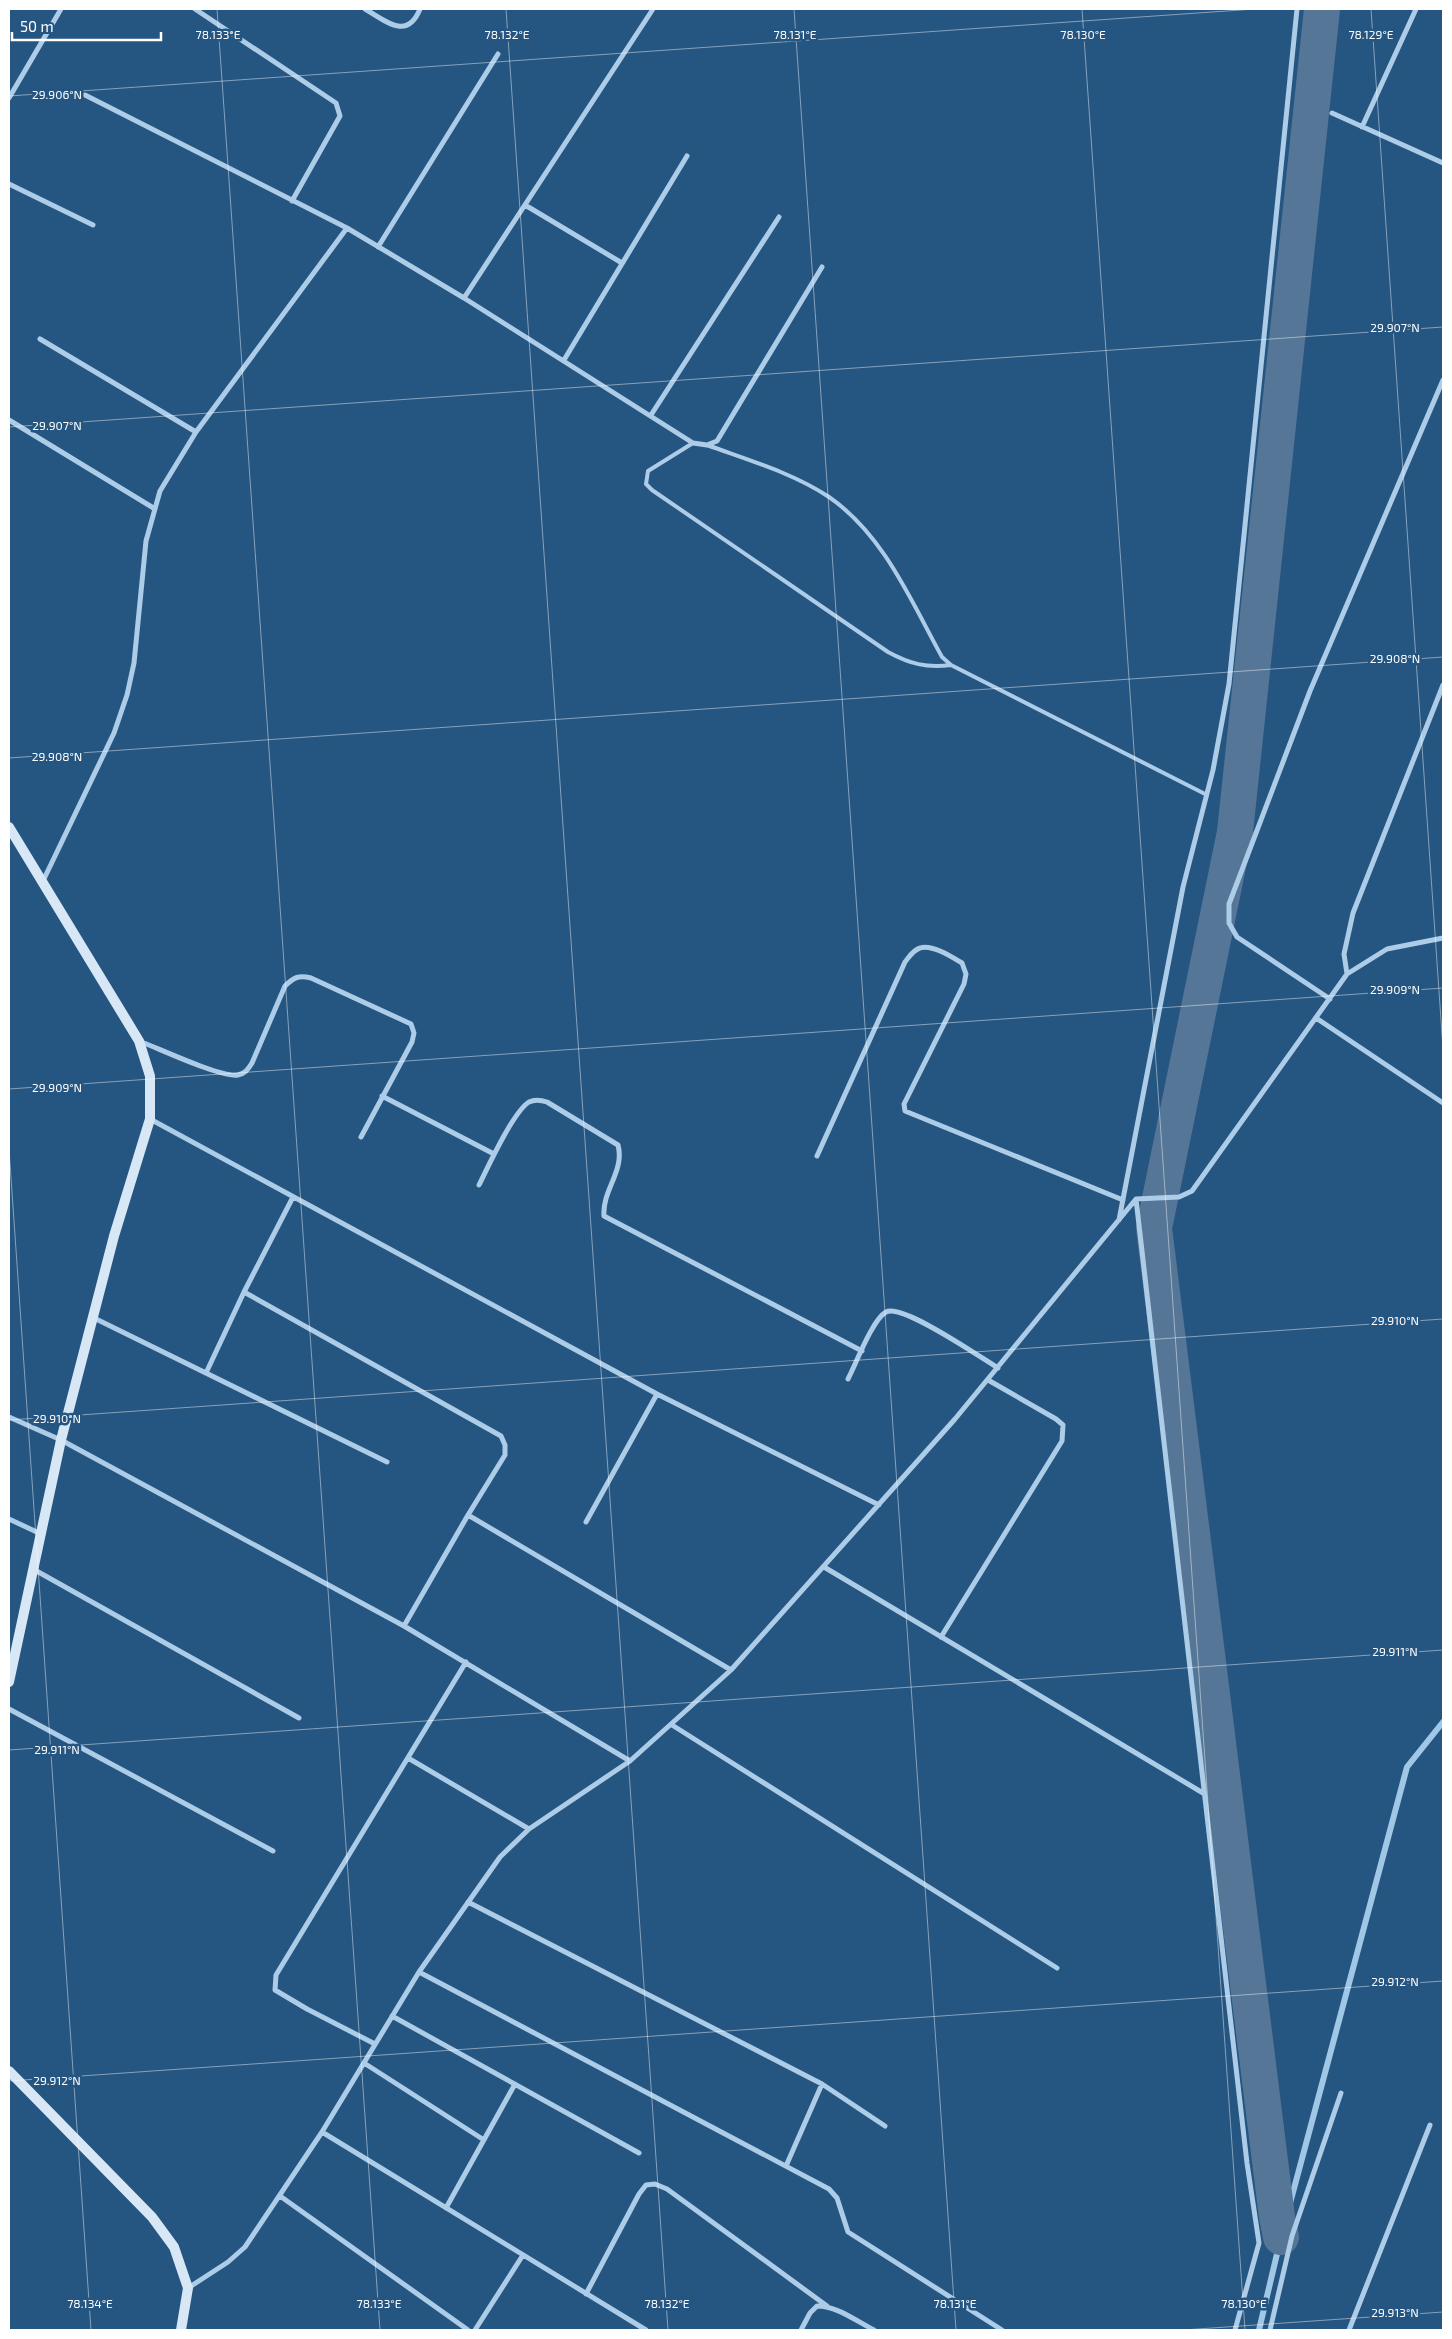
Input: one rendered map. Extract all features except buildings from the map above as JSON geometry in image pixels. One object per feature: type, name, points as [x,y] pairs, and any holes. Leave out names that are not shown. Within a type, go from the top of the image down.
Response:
[{"type":"main road","points":[[9,828],[139,1040],[150,1076],[150,1118],[114,1236],[61,1440],[10,1665],[9,1682]]},
{"type":"main road","points":[[9,2071],[152,2217],[174,2247],[188,2288],[181,2330]]},
{"type":"street","points":[[9,98],[61,9]]},
{"type":"street","points":[[195,9],[336,104],[340,116],[292,201]]},
{"type":"street","points":[[365,9],[392,25],[403,27],[412,23],[420,9]]},
{"type":"street","points":[[464,298],[653,9]]},
{"type":"street","points":[[1119,1220],[1183,887],[1207,795],[1229,684],[1297,9]]},
{"type":"street","points":[[1362,127],[1416,9]]},
{"type":"street","points":[[378,247],[498,54]]},
{"type":"street","points":[[85,95],[346,228],[564,360],[692,443],[707,445],[717,441],[822,267]]},
{"type":"street","points":[[1332,113],[1443,163]]},
{"type":"street","points":[[564,360],[687,156]]},
{"type":"street","points":[[9,184],[93,225]]},
{"type":"street","points":[[524,206],[622,263]]},
{"type":"street","points":[[651,415],[779,217]]},
{"type":"street","points":[[42,882],[114,734],[128,695],[134,663],[146,541],[160,491],[196,432],[346,228]]},
{"type":"street","points":[[40,339],[196,432]]},
{"type":"street","points":[[1330,999],[1237,937],[1230,923],[1229,904],[1310,691],[1443,380]]},
{"type":"street","points":[[9,420],[155,509]]},
{"type":"street","points":[[1347,974],[1344,954],[1353,913],[1443,685]]},
{"type":"street","points":[[188,2288],[228,2262],[245,2247],[322,2132],[419,1972],[500,1857],[528,1829],[630,1761],[731,1670],[988,1380],[1136,1199],[1179,1198],[1192,1191],[1347,974],[1387,949],[1443,938]]},
{"type":"street","points":[[817,1156],[905,962],[912,953],[920,948],[928,948],[962,963],[966,974],[964,984],[904,1104],[905,1111],[1123,1200]]},
{"type":"street","points":[[139,1040],[218,1071],[237,1075],[246,1072],[252,1063],[285,986],[291,980],[300,976],[311,978],[411,1024],[414,1033],[412,1042],[361,1137]]},
{"type":"street","points":[[1316,1018],[1443,1103]]},
{"type":"street","points":[[382,1096],[494,1154]]},
{"type":"street","points":[[479,1185],[494,1154],[522,1108],[530,1102],[540,1099],[548,1102],[618,1145],[621,1156],[619,1166],[606,1196],[604,1216],[862,1351]]},
{"type":"street","points":[[150,1118],[657,1394],[879,1505]]},
{"type":"street","points":[[206,1373],[244,1292],[293,1196]]},
{"type":"street","points":[[1136,1199],[1203,1793],[1246,2154],[1259,2243],[1235,2330]]},
{"type":"street","points":[[244,1292],[501,1436],[505,1445],[505,1455],[468,1514],[404,1626]]},
{"type":"street","points":[[848,1379],[876,1323],[886,1312],[893,1311],[911,1316],[998,1368]]},
{"type":"street","points":[[94,1318],[387,1462]]},
{"type":"street","points":[[941,1637],[1062,1441],[1064,1432],[1063,1425],[1056,1419],[988,1380]]},
{"type":"street","points":[[586,1522],[657,1394]]},
{"type":"street","points":[[9,1417],[61,1440],[404,1626],[630,1761]]},
{"type":"street","points":[[468,1514],[731,1670]]},
{"type":"street","points":[[9,1519],[41,1534]]},
{"type":"street","points":[[824,1567],[1203,1793]]},
{"type":"street","points":[[33,1569],[299,1718]]},
{"type":"street","points":[[376,2044],[275,1990],[276,1975],[466,1662]]},
{"type":"street","points":[[9,1709],[273,1851]]},
{"type":"street","points":[[672,1725],[1057,1968]]},
{"type":"street","points":[[408,1758],[528,1829]]},
{"type":"street","points":[[468,1902],[822,2084],[886,2126]]},
{"type":"street","points":[[419,1972],[829,2188],[837,2198],[843,2222],[848,2232],[1002,2330]]},
{"type":"street","points":[[392,2016],[639,2154]]},
{"type":"street","points":[[364,2063],[484,2140]]},
{"type":"street","points":[[446,2208],[515,2084]]},
{"type":"street","points":[[786,2166],[822,2084]]},
{"type":"street","points":[[1270,2330],[1292,2236],[1341,2092]]},
{"type":"street","points":[[1349,2330],[1430,2125]]},
{"type":"street","points":[[322,2132],[646,2330]]},
{"type":"street","points":[[586,2294],[639,2194],[646,2185],[655,2184],[667,2189],[826,2306],[874,2330]]},
{"type":"street","points":[[280,2196],[468,2330]]},
{"type":"street","points":[[474,2330],[523,2255]]},
{"type":"street","points":[[801,2330],[810,2313],[817,2306],[826,2306]]},
{"type":"lane","points":[[692,443],[648,471],[646,484],[652,490],[888,652],[920,666],[951,665]]},
{"type":"lane","points":[[707,445],[792,478],[828,496],[839,504],[870,537],[889,561],[942,657],[951,665],[1207,795]]},
{"type":"waterway","points":[[1281,2237],[1154,1228],[1235,832],[1322,9]]},
{"type":"waterway","points":[[1259,2330],[1281,2237],[1407,1767],[1443,1722]]}]
